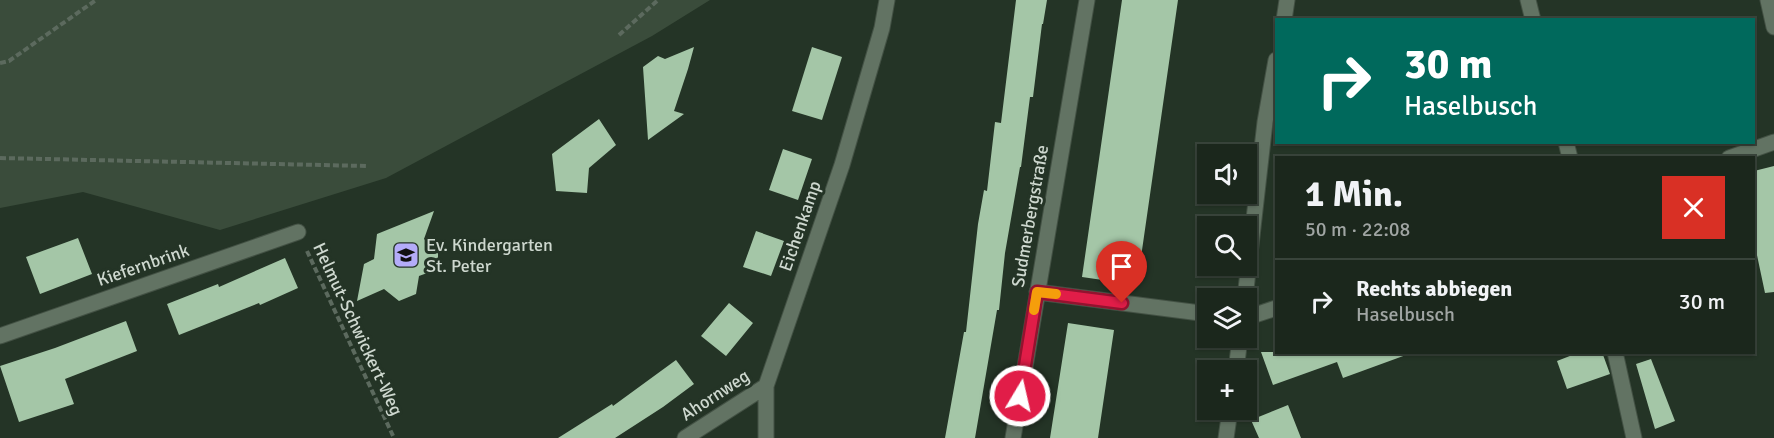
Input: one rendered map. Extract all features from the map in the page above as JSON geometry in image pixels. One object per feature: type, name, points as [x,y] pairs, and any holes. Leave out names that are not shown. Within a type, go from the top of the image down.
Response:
[{"type":"street","name":"Eichenkamp","points":[[766,438],[766,386],[842,165],[882,28],[887,0]]},
{"type":"street","name":"Sudmerbergstraße","points":[[1013,438],[1087,0]]},
{"type":"street","points":[[1284,18],[1287,0]]},
{"type":"street","points":[[1528,0],[1532,18]]},
{"type":"street","points":[[1768,0],[1774,27]]},
{"type":"street","points":[[1246,288],[1265,123],[1275,66]]},
{"type":"street","points":[[1735,156],[1774,142]]},
{"type":"street","name":"Kiefernbrink","points":[[0,336],[298,231]]},
{"type":"street","points":[[1037,292],[1197,313]]},
{"type":"street","points":[[1257,314],[1275,308]]},
{"type":"street","points":[[1615,354],[1634,438]]},
{"type":"street","name":"Ahornweg","points":[[685,438],[766,386]]},
{"type":"street","points":[[1226,438],[1229,420]]},
{"type":"path","points":[[0,63],[9,61],[96,0]]},
{"type":"path","points":[[619,35],[658,0]]},
{"type":"path","points":[[0,158],[367,166]]},
{"type":"path","name":"Helmut-Schwickert-Weg","points":[[298,231],[394,438]]},
{"type":"green space","points":[[0,0],[710,0],[652,36],[386,178],[220,230],[83,192],[0,208]]},
{"type":"building","points":[[1016,0],[1047,0],[1033,97],[1030,97],[1021,167],[1005,253],[999,310],[997,310],[975,438],[945,438],[964,332],[966,332],[978,224],[984,190],[987,191],[995,122],[1001,123]]},
{"type":"building","points":[[1122,0],[1178,0],[1137,285],[1082,277]]},
{"type":"building","points":[[694,47],[674,111],[684,114],[648,140],[643,67],[658,56],[665,59]]},
{"type":"building","points":[[812,47],[842,57],[822,120],[792,111]]},
{"type":"building","points":[[599,119],[616,145],[589,168],[587,193],[556,191],[552,154]]},
{"type":"building","points":[[783,149],[812,159],[798,200],[769,190]]},
{"type":"building","points":[[1774,166],[1774,292],[1765,293],[1755,246],[1755,171]]},
{"type":"building","name":"Ev. Kindergarten St. Peter","points":[[434,211],[424,239],[438,250],[438,269],[419,276],[416,294],[399,301],[384,289],[357,301],[364,264],[374,259],[377,234]]},
{"type":"building","points":[[756,231],[784,241],[771,276],[743,267]]},
{"type":"building","points":[[78,238],[92,274],[40,294],[26,257]]},
{"type":"building","points":[[285,258],[298,288],[260,305],[259,303],[179,335],[167,304],[218,284],[219,287]]},
{"type":"building","points":[[729,303],[753,323],[726,356],[701,336]]},
{"type":"building","points":[[126,321],[137,351],[65,379],[74,404],[19,422],[0,366]]},
{"type":"building","points":[[1068,323],[1114,330],[1098,438],[1050,438]]},
{"type":"building","points":[[1261,352],[1406,355],[1343,378],[1337,362],[1273,385]]},
{"type":"building","points":[[1575,354],[1603,354],[1610,374],[1567,389],[1557,361]]},
{"type":"building","points":[[1651,359],[1675,421],[1655,429],[1636,364]]},
{"type":"building","points":[[676,360],[694,384],[663,407],[615,438],[558,438],[612,404],[613,406]]},
{"type":"building","points":[[1288,405],[1301,438],[1259,438],[1251,420],[1257,420],[1257,418]]},
{"type":"slow traffic","points":[[1034,310],[1037,292],[1056,294]]},
{"type":"place","name":"Ev. Kindergarten St. Peter","points":[[406,255]]},
{"type":"route","points":[[1020,396],[1037,292],[1122,303]]}]
